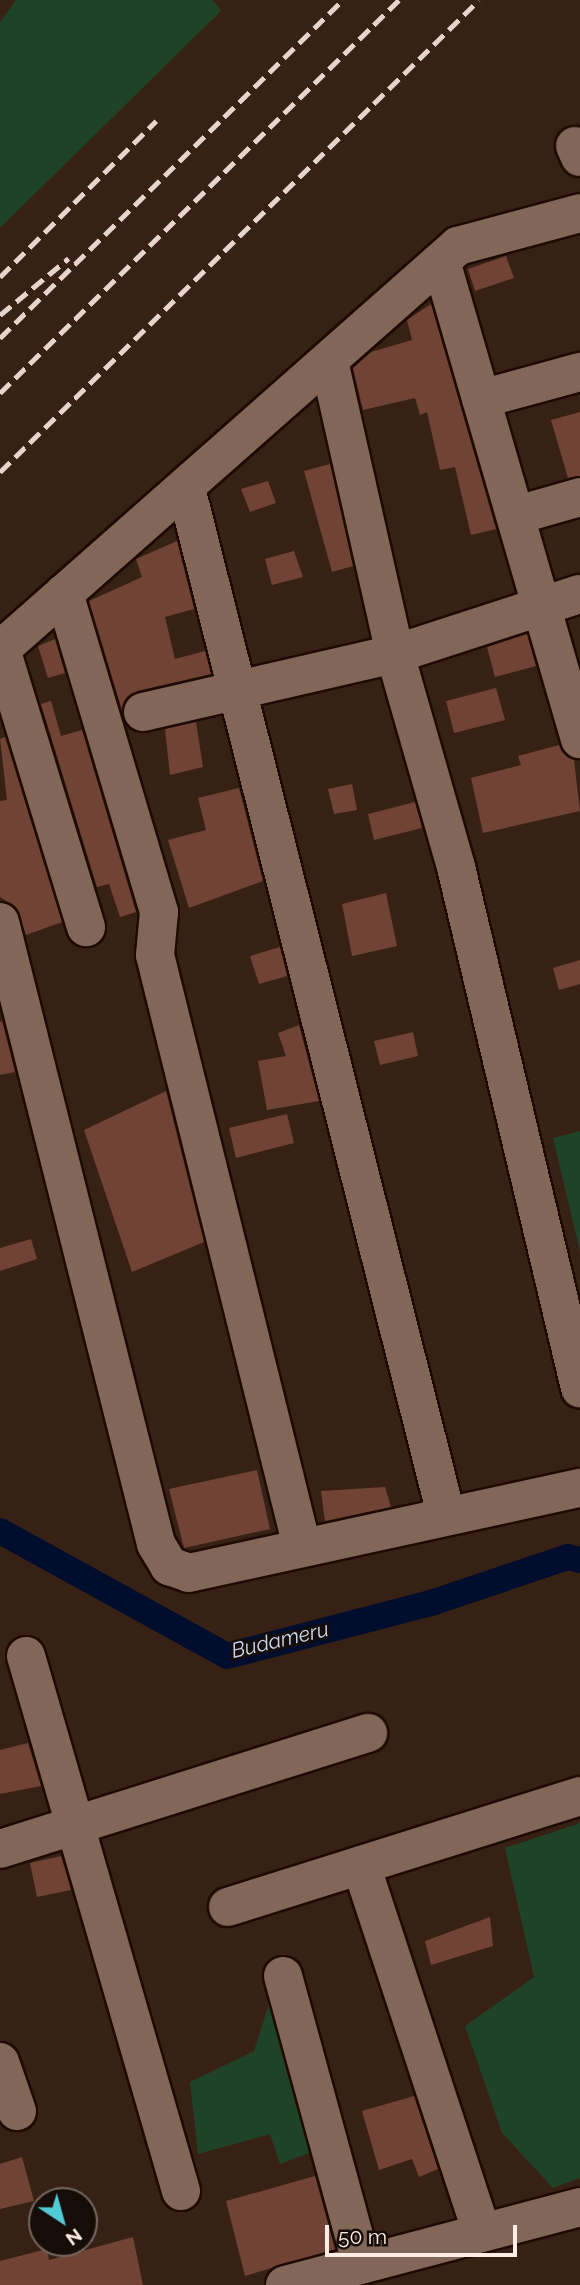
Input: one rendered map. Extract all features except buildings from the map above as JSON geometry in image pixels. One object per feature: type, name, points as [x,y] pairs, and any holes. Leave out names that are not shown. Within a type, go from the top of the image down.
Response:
[{"type":"street","points":[[86,927],[0,650],[458,246],[580,213]]},
{"type":"street","points":[[441,261],[580,739]]},
{"type":"street","points":[[329,361],[395,654],[456,867],[580,1388]]},
{"type":"street","points":[[481,399],[580,372]]},
{"type":"street","points":[[186,488],[234,692],[446,1515]]},
{"type":"street","points":[[517,515],[580,497]]},
{"type":"street","points":[[64,593],[159,912],[155,956],[302,1547]]},
{"type":"street","points":[[144,712],[395,654],[580,594]]},
{"type":"street","points":[[0,922],[162,1559],[189,1573],[580,1488]]},
{"type":"street","points":[[26,1656],[181,2191]]},
{"type":"street","points":[[0,1849],[368,1732]]},
{"type":"street","points":[[228,1907],[580,1796]]},
{"type":"street","points":[[361,1865],[482,2233]]},
{"type":"street","points":[[283,1976],[385,2269]]},
{"type":"street","points":[[0,2062],[17,2111]]},
{"type":"street","points":[[285,2285],[385,2269],[482,2233],[580,2207]]},
{"type":"green space","points":[[16,0],[213,0],[221,11],[0,228],[0,22]]},
{"type":"green space","points":[[580,1131],[580,1252],[553,1138]]},
{"type":"green space","points":[[580,1823],[580,2178],[553,2188],[502,2133],[465,2026],[534,1977],[505,1848]]},
{"type":"green space","points":[[274,1988],[317,2150],[280,2164],[270,2134],[198,2154],[190,2082],[254,2051]]},
{"type":"waterway","name":"Budameru","points":[[0,1531],[227,1656],[434,1602],[568,1557],[580,1560]]},
{"type":"railway","points":[[0,338],[343,0]]},
{"type":"railway","points":[[0,393],[399,0]]},
{"type":"railway","points":[[0,472],[479,0]]},
{"type":"railway","points":[[0,277],[156,121]]},
{"type":"railway","points":[[0,315],[69,258]]}]
